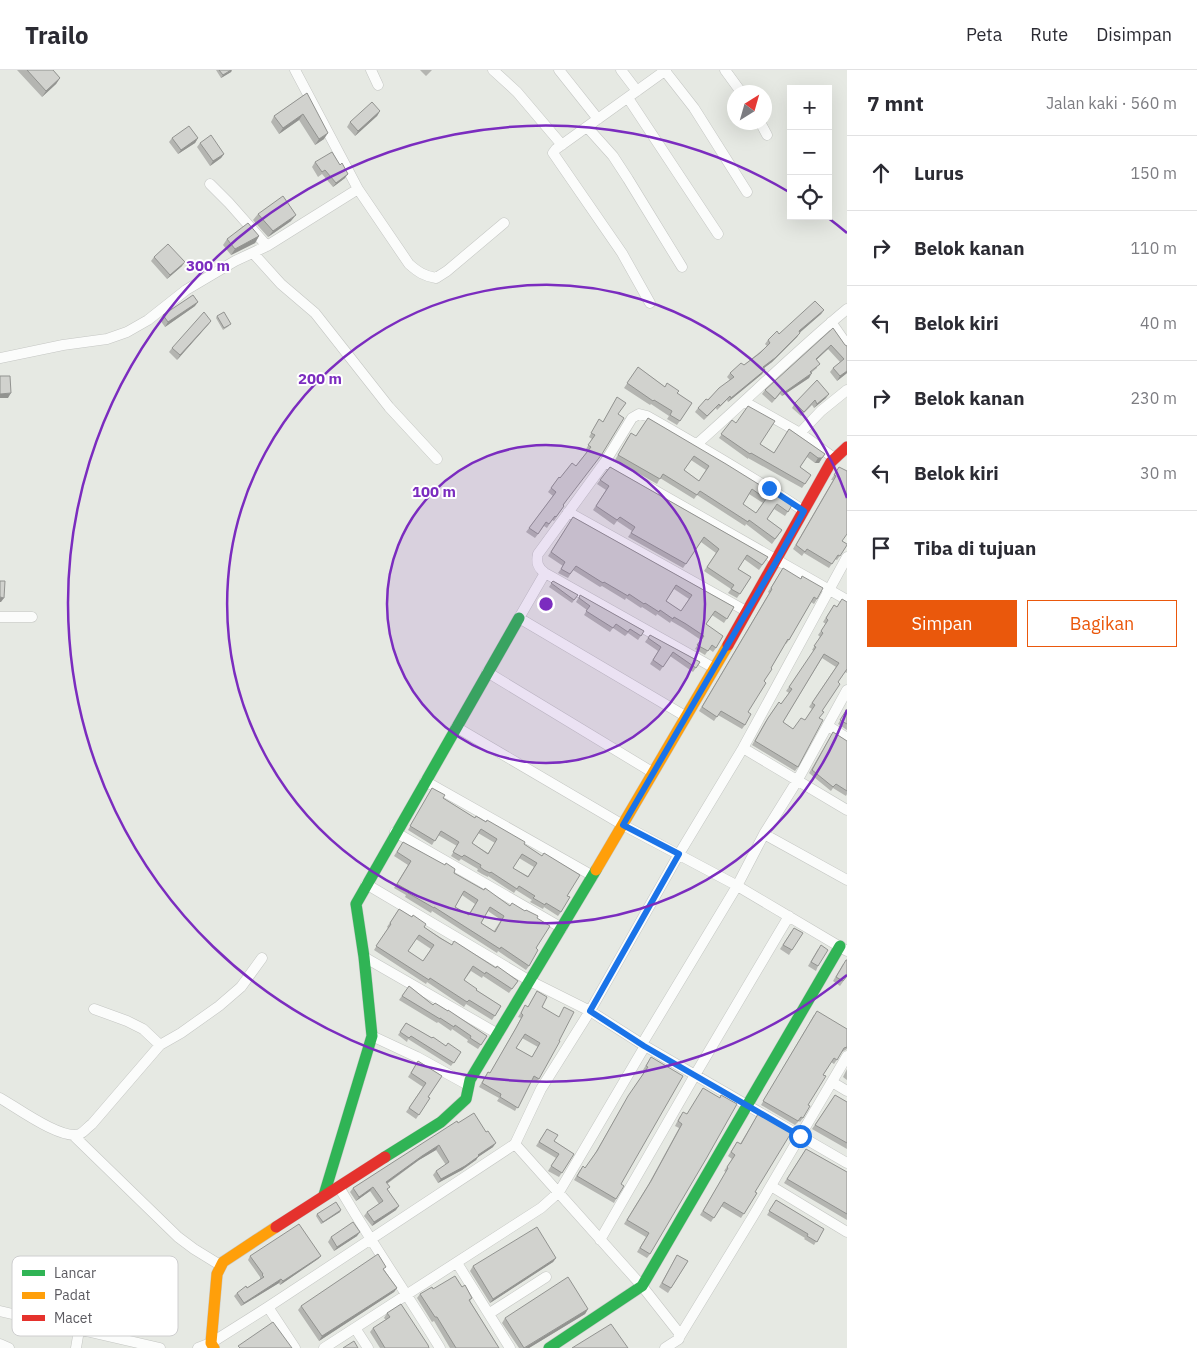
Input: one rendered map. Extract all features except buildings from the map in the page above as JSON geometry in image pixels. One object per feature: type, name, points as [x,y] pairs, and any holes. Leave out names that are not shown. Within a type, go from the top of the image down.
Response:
[{"type":"street","points":[[295,70],[358,189],[409,264],[426,276],[436,278],[447,271],[504,222]]},
{"type":"street","points":[[371,70],[378,85]]},
{"type":"street","points":[[493,70],[517,92],[562,145]]},
{"type":"street","points":[[558,70],[598,119]]},
{"type":"street","points":[[621,70],[638,90]]},
{"type":"street","points":[[650,303],[622,253],[554,158],[553,153],[556,149],[665,70],[699,116],[747,192]]},
{"type":"street","points":[[725,70],[736,85]]},
{"type":"street","points":[[628,98],[718,234]]},
{"type":"street","points":[[587,127],[612,156],[628,179],[682,267]]},
{"type":"street","points":[[765,130],[768,135]]},
{"type":"street","points":[[210,184],[230,203],[267,246]]},
{"type":"street","points":[[0,358],[63,345],[107,339],[127,332],[148,320],[186,290],[235,261],[267,246],[358,189]]},
{"type":"street","points":[[253,253],[281,284],[315,313],[389,407],[437,459]]},
{"type":"street","points":[[697,444],[745,402],[794,354],[847,309]]},
{"type":"street","points":[[831,322],[847,345]]},
{"type":"street","points":[[800,432],[847,390]]},
{"type":"street","points":[[745,402],[800,432],[834,458]]},
{"type":"street","points":[[714,668],[545,573],[538,566],[538,554],[605,462],[632,418],[639,414],[647,416],[697,444],[804,511]]},
{"type":"street","points":[[216,1263],[227,1259],[324,1195],[441,1122],[466,1099],[468,1085],[623,825],[834,458],[847,447]]},
{"type":"street","points":[[605,462],[847,600]]},
{"type":"street","points":[[568,512],[746,611]]},
{"type":"street","points":[[198,1348],[212,1346],[515,1144],[541,1089],[590,1011],[679,854],[743,748],[847,557]]},
{"type":"street","points":[[324,1195],[372,1036],[356,904],[395,832],[545,573]]},
{"type":"street","points":[[0,617],[32,617]]},
{"type":"street","points":[[519,618],[685,716]]},
{"type":"street","points":[[487,672],[652,772]]},
{"type":"street","points":[[324,1348],[541,1208],[559,1192],[643,1045],[738,886],[764,834],[828,726],[847,690]]},
{"type":"street","points":[[828,726],[847,738]]},
{"type":"street","points":[[456,727],[623,825],[738,886],[844,948],[642,1286],[550,1348]]},
{"type":"street","points":[[743,748],[847,810]]},
{"type":"street","points":[[425,781],[593,876]]},
{"type":"street","points":[[395,832],[562,928]]},
{"type":"street","points":[[764,834],[847,880]]},
{"type":"street","points":[[366,884],[530,981],[590,1011],[643,1045],[847,1162]]},
{"type":"street","points":[[600,1240],[695,1075],[790,916]]},
{"type":"street","points":[[0,1098],[56,1130],[73,1135],[80,1134],[92,1124],[160,1045],[181,1033],[219,1006],[241,987],[262,958]]},
{"type":"street","points":[[364,958],[498,1034]]},
{"type":"street","points":[[94,1009],[143,1029],[160,1045]]},
{"type":"street","points":[[372,1036],[417,1056],[468,1085]]},
{"type":"street","points":[[665,1348],[678,1341],[847,1056]]},
{"type":"street","points":[[832,1082],[847,1091]]},
{"type":"street","points":[[73,1135],[125,1187],[194,1249],[216,1263]]},
{"type":"street","points":[[515,1144],[642,1286],[680,1336]]},
{"type":"street","points":[[771,1186],[847,1232]]},
{"type":"street","points":[[339,1187],[370,1240],[407,1294],[440,1348]]},
{"type":"street","points":[[212,1346],[217,1274],[216,1263]]},
{"type":"street","points":[[457,1263],[490,1313],[510,1348]]},
{"type":"street","points":[[490,1313],[546,1276]]},
{"type":"street","points":[[268,1308],[295,1348]]},
{"type":"street","points":[[355,1328],[368,1348]]},
{"type":"street","points":[[99,1336],[130,1345],[160,1348]]},
{"type":"street","points":[[0,1344],[9,1348]]},
{"type":"traffic: fast","points":[[324,1195],[372,1036],[364,957],[356,904],[519,618]]},
{"type":"traffic: fast","points":[[385,1157],[441,1122],[466,1099],[470,1080],[596,870]]},
{"type":"traffic: fast","points":[[549,1348],[642,1286],[840,946]]},
{"type":"traffic: slow","points":[[596,870],[728,645]]},
{"type":"traffic: slow","points":[[214,1348],[211,1343],[217,1274],[223,1262],[276,1227]]},
{"type":"traffic: jam","points":[[728,645],[831,462],[847,447]]},
{"type":"traffic: jam","points":[[276,1227],[385,1157]]},
{"type":"route","points":[[769,488],[804,511],[623,825],[679,854],[590,1011],[644,1046],[800,1136]]}]
